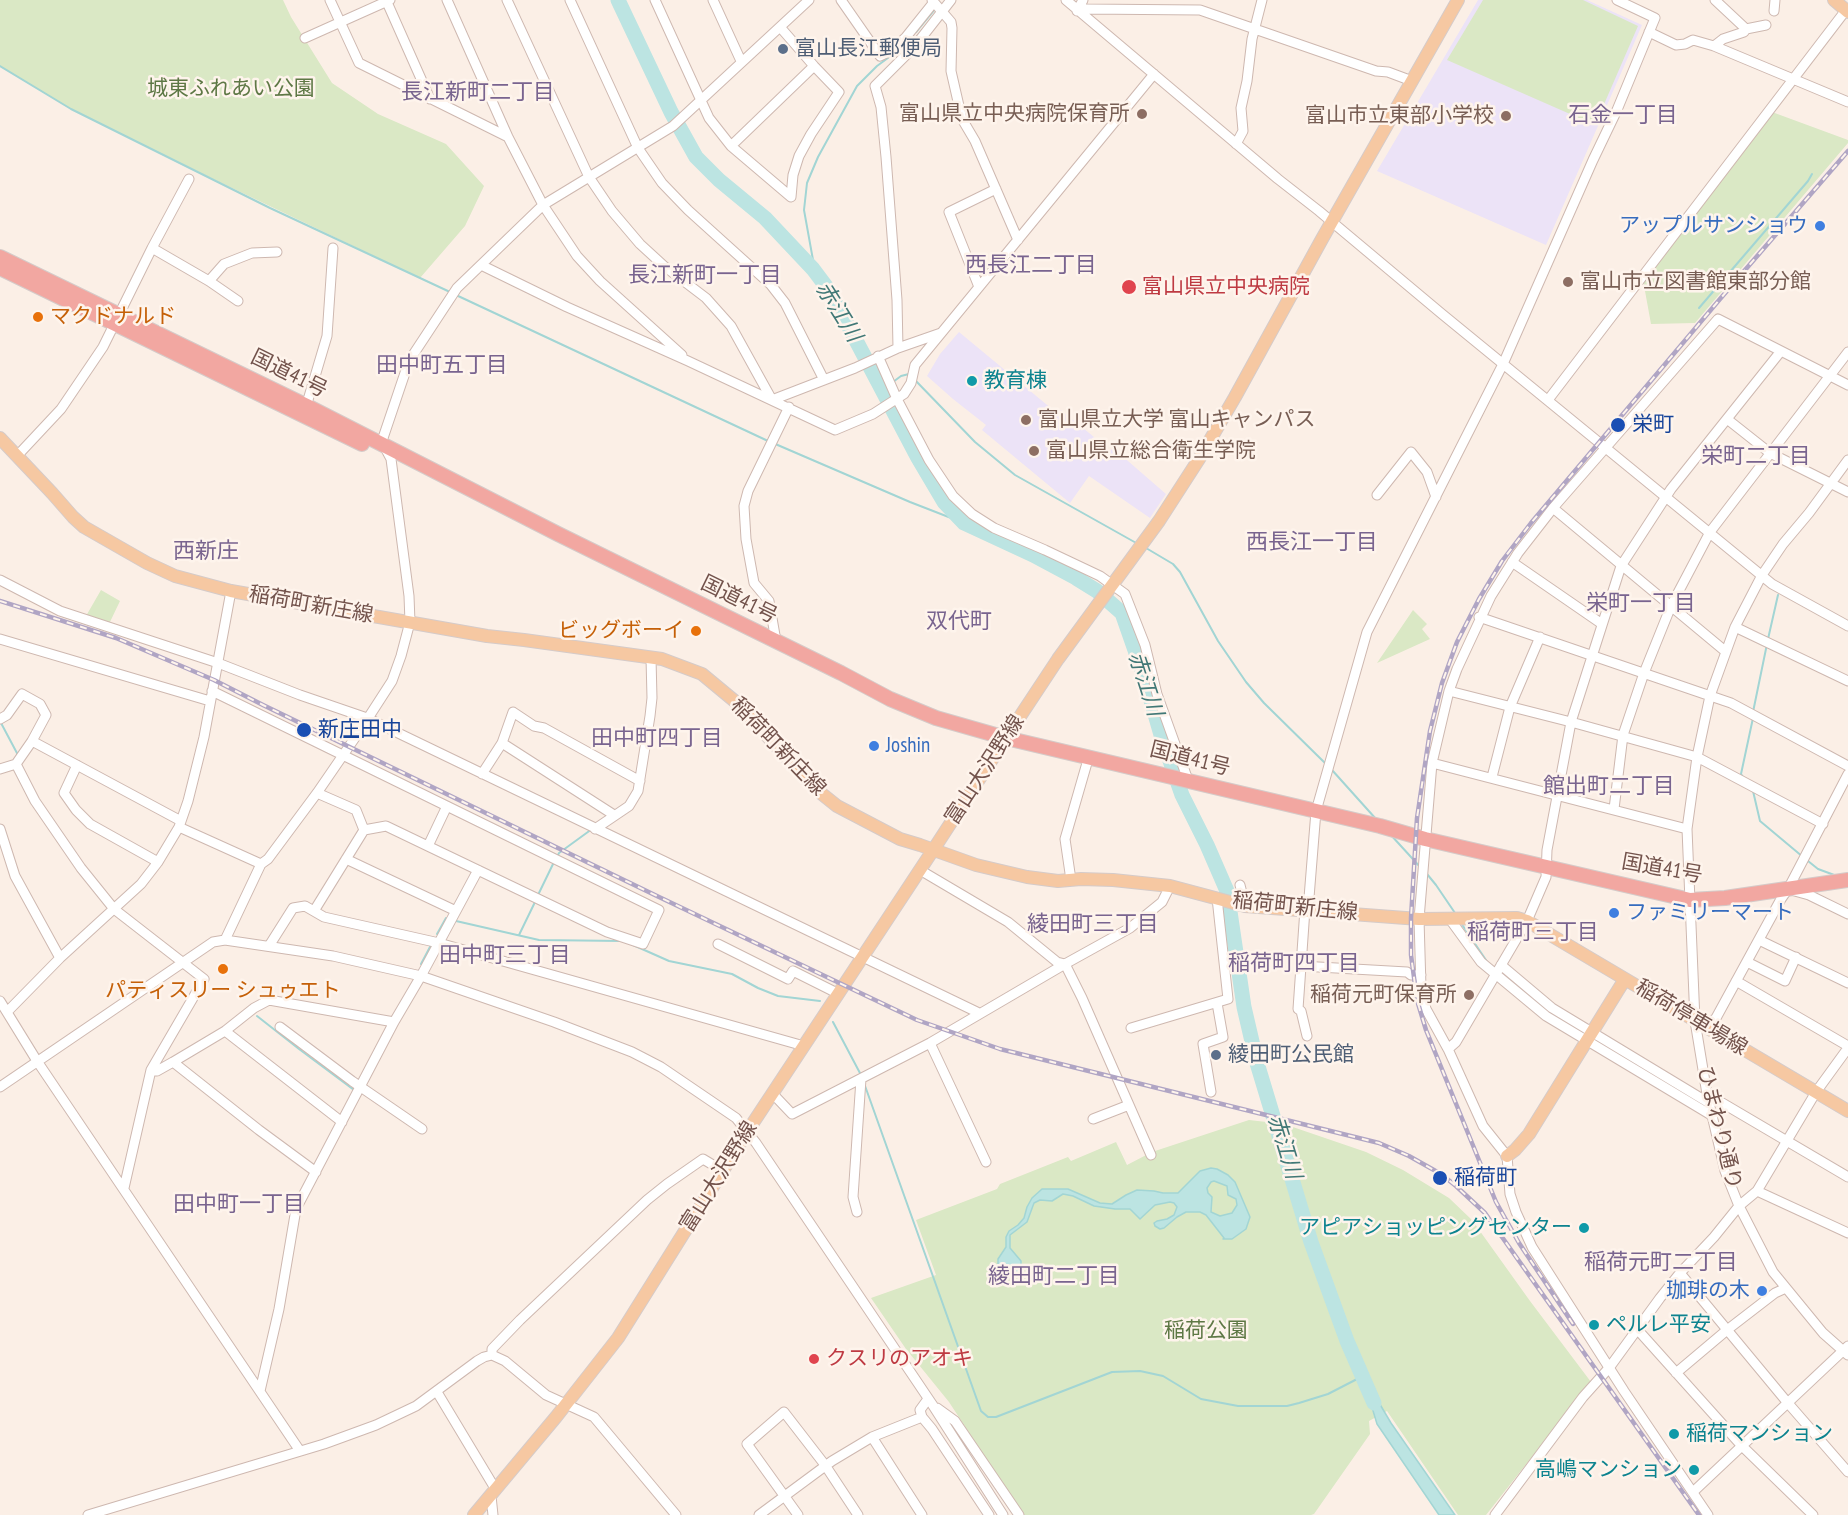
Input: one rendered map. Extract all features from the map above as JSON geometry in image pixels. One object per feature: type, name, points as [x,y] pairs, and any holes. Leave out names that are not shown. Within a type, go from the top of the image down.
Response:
[{"type":"highway","name":"国道41号","points":[[0,257],[116,319],[305,411],[383,444],[890,699],[936,718],[1006,738],[1690,900],[1725,898],[1848,880]]},
{"type":"highway","name":"国道41号","points":[[0,268],[116,319]]},
{"type":"highway","name":"国道41号","points":[[305,411],[391,459],[558,534]]},
{"type":"main road","name":"富山大沢野線","points":[[474,1515],[567,1404],[618,1338],[747,1132],[1058,659],[1159,521],[1199,459],[1458,0]]},
{"type":"main road","points":[[1834,0],[1847,11]]},
{"type":"main road","name":"稲荷町新庄線","points":[[0,438],[73,518],[84,527],[174,576],[231,591],[487,636],[662,659],[702,675],[737,703],[801,773],[837,806],[900,839],[976,866],[1058,881],[1113,880],[1170,886],[1245,906],[1419,919],[1517,918],[1527,921],[1625,979]]},
{"type":"main road","name":"稲荷停車場線","points":[[1507,1156],[1529,1134],[1625,979],[1848,1111]]},
{"type":"street","points":[[330,0],[358,63],[508,137]]},
{"type":"street","points":[[305,38],[387,0],[430,99]]},
{"type":"street","points":[[447,0],[508,137],[543,206],[577,256],[600,281],[688,361]]},
{"type":"street","points":[[507,0],[589,177],[612,211],[640,244],[664,266],[706,298],[731,326],[772,400]]},
{"type":"street","points":[[570,0],[638,147],[662,183],[688,210],[771,285],[785,303],[824,380]]},
{"type":"street","points":[[655,0],[709,118],[731,146],[791,197],[793,175],[799,156],[839,92],[780,27]]},
{"type":"street","points":[[713,0],[741,61]]},
{"type":"street","points":[[225,940],[261,864],[268,859],[317,792],[392,681],[410,622],[409,596],[391,459],[383,444],[383,438],[409,361],[457,288],[543,206],[673,126],[809,0]]},
{"type":"street","points":[[841,0],[880,56],[892,50],[906,37],[933,1],[951,22],[951,71],[962,119],[975,141],[1018,240]]},
{"type":"street","points":[[898,348],[897,300],[886,157],[881,107],[875,87],[915,46],[951,0]]},
{"type":"street","points":[[1066,0],[1082,7],[1154,74],[1236,144],[1772,584],[1848,626]]},
{"type":"street","points":[[1236,144],[1243,130],[1241,108],[1254,28],[1262,0]]},
{"type":"street","points":[[1307,1036],[1301,1011],[1298,1009],[1317,811],[1367,632],[1503,364],[1617,110],[1655,18],[1617,0]]},
{"type":"street","points":[[1715,0],[1746,29]]},
{"type":"street","points":[[1774,11],[1775,0]]},
{"type":"street","points":[[1082,7],[1200,10],[1376,71],[1388,72],[1412,81]]},
{"type":"street","points":[[1548,400],[1847,11]]},
{"type":"street","points":[[1714,46],[1723,39],[1744,32],[1746,29],[1766,25]]},
{"type":"street","points":[[1649,32],[1676,45],[1693,40],[1714,46],[1848,102]]},
{"type":"street","points":[[731,146],[814,66]]},
{"type":"street","points":[[482,265],[567,307],[835,430],[873,414],[904,394],[911,383],[915,365],[1154,74]]},
{"type":"street","points":[[17,456],[61,409],[103,347],[189,179]]},
{"type":"street","points":[[979,287],[950,212],[996,189]]},
{"type":"street","points":[[152,248],[209,281],[238,301]]},
{"type":"street","points":[[305,411],[327,336],[333,248]]},
{"type":"street","points":[[209,281],[224,264],[252,253],[277,252]]},
{"type":"street","points":[[1708,1515],[1609,1368],[1523,1230],[1510,1194],[1507,1156],[1483,1126],[1448,1049],[1426,1009],[1421,987],[1419,919],[1432,763],[1449,691],[1457,669],[1479,617],[1512,562],[1553,508],[1718,319],[1848,385]]},
{"type":"street","points":[[772,400],[942,332]]},
{"type":"street","points":[[1448,1049],[1456,1042],[1502,965],[1527,921],[1546,877],[1547,850],[1571,722],[1621,566],[1667,497],[1781,351]]},
{"type":"street","points":[[1614,809],[1623,735],[1644,673],[1671,606],[1710,532],[1848,352]]},
{"type":"street","points":[[878,356],[897,399],[938,475],[953,496],[972,514],[994,528],[1045,549],[1100,576],[1125,594],[1145,645],[1157,694],[1188,780]]},
{"type":"street","points":[[776,641],[769,601],[754,583],[746,538],[744,506],[748,491],[789,407]]},
{"type":"street","points":[[1727,419],[1770,453],[1848,492]]},
{"type":"street","points":[[1377,495],[1411,452],[1427,472],[1436,497]]},
{"type":"street","name":"ひまわり通り","points":[[1846,1350],[1823,1333],[1773,1272],[1739,1206],[1725,1171],[1708,1098],[1690,900],[1687,829],[1697,757],[1710,696],[1735,627],[1762,575],[1848,460]]},
{"type":"street","points":[[1553,508],[1725,651]]},
{"type":"street","points":[[1512,562],[1602,624]]},
{"type":"street","points":[[0,580],[60,611],[218,663],[367,718],[980,1013]]},
{"type":"street","points":[[8,1012],[60,958],[141,884],[158,862],[180,824],[199,759],[231,591]]},
{"type":"street","points":[[1479,617],[1690,687],[1731,703],[1848,766]]},
{"type":"street","points":[[1735,627],[1848,681]]},
{"type":"street","points":[[1492,777],[1510,707],[1540,637]]},
{"type":"street","points":[[0,639],[210,701]]},
{"type":"street","points":[[596,828],[629,806],[638,791],[652,698],[651,658]]},
{"type":"street","points":[[212,691],[659,910],[643,944],[607,932],[386,826],[364,830],[314,911]]},
{"type":"street","points":[[1449,691],[1623,735],[1697,757],[1823,824]]},
{"type":"street","points":[[0,719],[7,715],[22,694],[40,704],[46,715],[32,741],[15,764],[0,769]]},
{"type":"street","points":[[482,774],[502,743],[513,712],[534,726],[544,728],[640,781]]},
{"type":"street","points":[[32,741],[180,824],[261,864]]},
{"type":"street","points":[[502,743],[614,815]]},
{"type":"street","points":[[1071,880],[1065,839],[1089,756]]},
{"type":"street","points":[[1432,763],[1687,829]]},
{"type":"street","points":[[15,764],[35,801],[81,868],[114,909],[204,979],[151,1071],[124,1188]]},
{"type":"street","points":[[77,765],[64,793],[76,810],[90,824],[158,862]]},
{"type":"street","points":[[1700,1024],[1716,1018],[1823,824],[1844,791],[1848,774]]},
{"type":"street","points":[[317,792],[356,810],[364,830]]},
{"type":"street","points":[[428,846],[447,806]]},
{"type":"street","points":[[0,829],[15,876],[60,958]]},
{"type":"street","points":[[346,859],[456,911]]},
{"type":"street","points":[[260,1391],[279,1309],[296,1209],[394,1022],[478,870]]},
{"type":"street","points":[[920,870],[1008,922],[1057,962],[1065,964]]},
{"type":"street","points":[[1240,885],[1245,906]]},
{"type":"street","points":[[773,1094],[792,1114],[930,1043],[1130,928],[1161,902],[1170,886]]},
{"type":"street","points":[[1788,889],[1809,895],[1848,914]]},
{"type":"street","points":[[1131,1028],[1228,999],[1217,897]]},
{"type":"street","points":[[269,946],[293,908],[305,906],[324,916],[439,943],[804,1046]]},
{"type":"street","points":[[1449,918],[1481,962],[1546,1017],[1590,1036],[1708,1098],[1848,1177]]},
{"type":"street","points":[[0,1087],[213,942],[225,940],[333,956],[421,976],[633,1052],[661,1067],[736,1118],[762,1151],[1003,1515]]},
{"type":"street","points":[[1759,940],[1848,983]]},
{"type":"street","points":[[718,944],[788,979],[793,971],[839,994]]},
{"type":"street","points":[[1747,962],[1785,981],[1796,957]]},
{"type":"street","points":[[1065,964],[1151,1155]]},
{"type":"street","points":[[1502,965],[1552,1008],[1590,1036],[1711,1115]]},
{"type":"street","points":[[1301,966],[1407,972],[1411,975],[1421,975]]},
{"type":"street","points":[[1495,1515],[1680,1273],[1714,1238],[1739,1206],[1757,1191],[1816,1092],[1848,1047],[1736,981]]},
{"type":"street","points":[[151,1071],[157,1071],[225,1031],[254,1008],[269,1000],[394,1022]]},
{"type":"street","points":[[0,1001],[37,1061],[300,1451]]},
{"type":"street","points":[[1211,1092],[1203,1044],[1223,1037],[1217,1003]]},
{"type":"street","points":[[280,1027],[422,1129]]},
{"type":"street","points":[[225,1031],[342,1122]]},
{"type":"street","points":[[930,1043],[986,1162]]},
{"type":"street","points":[[173,1062],[316,1172]]},
{"type":"street","points":[[857,1212],[853,1197],[861,1079]]},
{"type":"street","points":[[1093,1119],[1129,1105]]},
{"type":"street","points":[[492,1355],[492,1349],[520,1320],[647,1200],[667,1184],[702,1159],[723,1171]]},
{"type":"street","points":[[1757,1191],[1848,1233]]},
{"type":"street","points":[[1680,1273],[1848,1472]]},
{"type":"street","points":[[1676,1373],[1726,1330],[1775,1293],[1786,1288]]},
{"type":"street","points":[[1637,1329],[1741,1445],[1808,1513]]},
{"type":"street","points":[[1693,1492],[1787,1402],[1846,1350]]},
{"type":"street","points":[[88,1515],[198,1483],[376,1425],[416,1406],[477,1361],[492,1355],[506,1361],[546,1395],[594,1417],[676,1515]]},
{"type":"street","points":[[436,1392],[493,1493],[493,1515]]},
{"type":"street","points":[[930,1402],[920,1410],[922,1417],[989,1515]]},
{"type":"street","points":[[930,1402],[955,1421],[1019,1515]]},
{"type":"street","points":[[798,1515],[747,1444],[784,1412],[825,1465],[858,1515]]},
{"type":"street","points":[[759,1515],[825,1465],[872,1437],[922,1417]]},
{"type":"street","points":[[872,1437],[922,1515]]},
{"type":"street","points":[[119,1505],[125,1515]]},
{"type":"shaded area","points":[[1478,0],[1587,0],[1642,25],[1546,245],[1377,171]]},
{"type":"shaded area","name":"富山県立大学 富山キャンパス","points":[[959,332],[1058,414],[1061,410],[1094,437],[1108,453],[1113,448],[1166,494],[1150,518],[1089,476],[1070,503],[982,430],[986,425],[927,376],[940,354]]},
{"type":"green space","name":"城東ふれあい公園","points":[[0,0],[283,0],[332,83],[378,114],[446,144],[484,186],[465,226],[420,278],[71,109],[0,66]]},
{"type":"green space","points":[[1483,0],[1583,0],[1638,26],[1595,125],[1447,60]]},
{"type":"green space","points":[[1772,112],[1848,140],[1848,143],[1695,323],[1651,324],[1643,280]]},
{"type":"green space","points":[[101,590],[120,601],[109,624],[86,616]]},
{"type":"green space","points":[[1413,610],[1427,624],[1422,629],[1430,639],[1377,663]]},
{"type":"green space","name":"稲荷公園","points":[[1249,1120],[1284,1124],[1366,1152],[1403,1170],[1449,1198],[1472,1220],[1591,1382],[1486,1515],[1458,1515],[1387,1411],[1369,1421],[1370,1434],[1314,1514],[1311,1515],[1023,1515],[949,1402],[906,1349],[871,1298],[936,1275],[916,1220],[997,1189],[1000,1184],[1068,1157],[1071,1161],[1116,1142],[1127,1165],[1152,1152]]},
{"type":"water","points":[[1217,1169],[1235,1182],[1250,1217],[1246,1229],[1232,1239],[1223,1239],[1206,1215],[1200,1212],[1186,1212],[1164,1228],[1160,1229],[1155,1226],[1154,1223],[1157,1221],[1174,1215],[1177,1207],[1174,1203],[1155,1205],[1140,1219],[1130,1209],[1094,1206],[1063,1194],[1052,1201],[1040,1200],[1034,1203],[1027,1222],[1010,1235],[1010,1248],[1021,1261],[1019,1273],[1009,1277],[998,1269],[998,1259],[1006,1247],[1006,1237],[1009,1231],[1024,1218],[1032,1198],[1042,1189],[1068,1189],[1100,1203],[1112,1204],[1137,1190],[1178,1193],[1200,1171]],"holes":[[[1214,1181],[1227,1186],[1228,1195],[1236,1199],[1237,1205],[1232,1213],[1220,1216],[1211,1212],[1212,1197],[1207,1188]]]},
{"type":"water","points":[[1362,1374],[1391,1423],[1455,1515],[1439,1515],[1377,1424]]},
{"type":"waterway","name":"赤江川","points":[[618,0],[671,112],[696,157],[719,180],[765,218],[813,269],[831,293],[918,458],[944,502],[964,523],[1076,578],[1097,591],[1122,613],[1182,795],[1227,891],[1244,1007],[1257,1063],[1311,1242],[1347,1341],[1374,1403]]},
{"type":"waterway","points":[[916,32],[935,9]]},
{"type":"waterway","points":[[897,51],[908,41]]},
{"type":"waterway","points":[[813,269],[804,210],[807,183],[818,157],[857,86],[892,55]]},
{"type":"waterway","points":[[0,66],[71,109],[270,208],[450,292]]},
{"type":"waterway","points":[[1699,308],[1812,174]]},
{"type":"waterway","points":[[456,295],[768,441]]},
{"type":"waterway","points":[[893,382],[909,374]]},
{"type":"waterway","points":[[915,380],[975,442],[1015,475],[1138,544]]},
{"type":"waterway","name":"赤江川","points":[[883,389],[888,385]]},
{"type":"waterway","points":[[773,443],[964,523]]},
{"type":"waterway","points":[[1146,548],[1173,564],[1180,572],[1218,641],[1246,682],[1326,764]]},
{"type":"waterway","points":[[1768,639],[1778,595]]},
{"type":"waterway","points":[[1753,712],[1767,644]]},
{"type":"waterway","points":[[1743,777],[1741,774],[1753,718]]},
{"type":"waterway","points":[[1,723],[18,755]]},
{"type":"waterway","points":[[1332,770],[1376,819]]},
{"type":"waterway","points":[[1753,791],[1760,821],[1803,857]]},
{"type":"waterway","points":[[557,857],[559,853],[592,829]]},
{"type":"waterway","points":[[1390,834],[1421,868]]},
{"type":"waterway","points":[[1808,861],[1818,869],[1837,876]]},
{"type":"waterway","points":[[538,895],[554,862]]},
{"type":"waterway","points":[[1427,874],[1455,913]]},
{"type":"waterway","points":[[519,935],[536,900]]},
{"type":"waterway","points":[[437,934],[446,918]]},
{"type":"waterway","points":[[456,921],[539,940],[622,941]]},
{"type":"waterway","points":[[1461,923],[1488,963]]},
{"type":"waterway","points":[[421,964],[431,945]]},
{"type":"waterway","points":[[633,945],[669,961],[732,974],[778,996],[820,1001]]},
{"type":"waterway","points":[[1507,978],[1536,1000]]},
{"type":"waterway","points":[[257,1016],[354,1090]]},
{"type":"waterway","points":[[833,1022],[861,1075]]},
{"type":"waterway","points":[[1593,1038],[1603,1044]]},
{"type":"waterway","points":[[864,1083],[981,1411],[988,1417],[996,1417],[1112,1372],[1140,1371],[1163,1376],[1201,1399],[1238,1406],[1287,1406],[1328,1394],[1361,1377]]},
{"type":"railway","points":[[1573,1324],[1519,1243],[1496,1202],[1426,1030],[1417,1000],[1411,955],[1411,918],[1417,818],[1430,731],[1442,683],[1457,642],[1502,561],[1531,523],[1720,299],[1848,151]]},
{"type":"railway","points":[[0,601],[116,638],[214,680],[917,1020],[1000,1049],[1379,1143],[1409,1156],[1441,1174],[1485,1213],[1699,1515]]},
{"type":"place","name":"富山長江郵便局","points":[[783,49]]},
{"type":"place","name":"富山県立中央病院保育所","points":[[1142,114]]},
{"type":"place","name":"富山市立東部小学校","points":[[1506,116]]},
{"type":"place","name":"アップルサンショウ","points":[[1820,226]]},
{"type":"place","name":"富山市立図書館東部分館","points":[[1568,282]]},
{"type":"place","name":"富山県立中央病院","points":[[1129,287]]},
{"type":"place","name":"マクドナルド","points":[[38,317]]},
{"type":"place","name":"教育棟","points":[[972,381]]},
{"type":"place","name":"富山県立大学 富山キャンパス","points":[[1026,420]]},
{"type":"place","name":"栄町","points":[[1618,425]]},
{"type":"place","name":"富山県立総合衛生学院","points":[[1034,451]]},
{"type":"place","name":"ビッグボーイ","points":[[696,631]]},
{"type":"place","name":"新庄田中","points":[[304,730]]},
{"type":"place","name":"Joshin","points":[[874,746]]},
{"type":"place","name":"ファミリーマート","points":[[1614,913]]},
{"type":"place","name":"パティスリー シュゥエト","points":[[223,969]]},
{"type":"place","name":"稲荷元町保育所","points":[[1469,995]]},
{"type":"place","name":"綾田町公民館","points":[[1216,1055]]},
{"type":"place","name":"稲荷町","points":[[1440,1178]]},
{"type":"place","name":"アピアショッピングセンター","points":[[1584,1228]]},
{"type":"place","name":"珈琲の木","points":[[1762,1291]]},
{"type":"place","name":"ペルレ平安","points":[[1594,1325]]},
{"type":"place","name":"クスリのアオキ","points":[[814,1359]]},
{"type":"place","name":"稲荷マンション","points":[[1674,1434]]},
{"type":"place","name":"高嶋マンション","points":[[1694,1470]]},
{"type":"district","name":"長江新町二丁目","points":[[478,93]]},
{"type":"district","name":"石金一丁目","points":[[1623,116]]},
{"type":"district","name":"西長江二丁目","points":[[1031,266]]},
{"type":"district","name":"長江新町一丁目","points":[[705,276]]},
{"type":"district","name":"田中町五丁目","points":[[442,366]]},
{"type":"district","name":"栄町二丁目","points":[[1756,457]]},
{"type":"district","name":"西長江一丁目","points":[[1312,543]]},
{"type":"district","name":"西新庄","points":[[206,552]]},
{"type":"district","name":"栄町一丁目","points":[[1641,604]]},
{"type":"district","name":"双代町","points":[[959,622]]},
{"type":"district","name":"田中町四丁目","points":[[657,739]]},
{"type":"district","name":"館出町二丁目","points":[[1609,787]]},
{"type":"district","name":"綾田町三丁目","points":[[1093,925]]},
{"type":"district","name":"稲荷町三丁目","points":[[1533,933]]},
{"type":"district","name":"田中町三丁目","points":[[505,956]]},
{"type":"district","name":"稲荷町四丁目","points":[[1294,964]]},
{"type":"district","name":"田中町一丁目","points":[[239,1205]]},
{"type":"district","name":"稲荷元町二丁目","points":[[1661,1263]]},
{"type":"district","name":"綾田町二丁目","points":[[1054,1277]]}]
